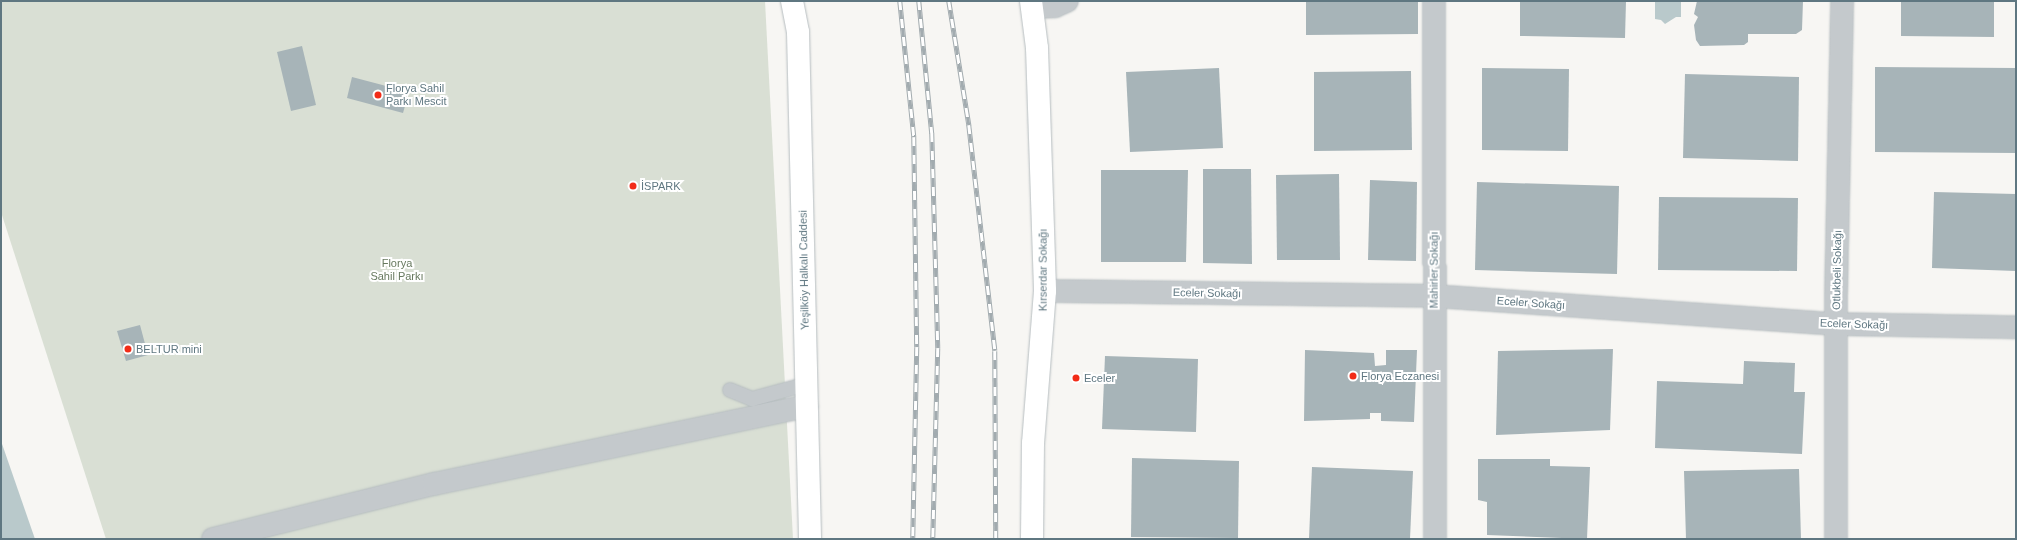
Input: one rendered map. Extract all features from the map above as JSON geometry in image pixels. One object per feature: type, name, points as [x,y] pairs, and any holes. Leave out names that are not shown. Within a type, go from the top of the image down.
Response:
[{"type":"main road","name":"Yeşilköy Halkalı Caddesi","points":[[792,1],[798,32],[810,539]]},
{"type":"main road","name":"Kırserdar Sokağı","points":[[1032,4],[1037,48],[1045,291],[1033,443],[1032,539]]},
{"type":"street","points":[[1032,4],[1055,6],[1067,1]]},
{"type":"street","name":"Mahirler Sokağı","points":[[1434,1],[1436,539]]},
{"type":"street","name":"Otlukbeli Sokağı","points":[[1836,539],[1836,324],[1842,1]]},
{"type":"street","name":"Eceler Sokağı","points":[[1045,291],[1434,296],[1836,324],[2016,327]]},
{"type":"street","points":[[213,539],[434,484],[807,406]]},
{"type":"lane","points":[[730,390],[752,399],[807,384]]},
{"type":"green space","name":"Florya Sahil Parkı","points":[[1,1],[765,1],[793,539],[106,539],[1,212]]},
{"type":"shaded area","points":[[1655,1],[1681,1],[1681,17],[1676,17],[1665,24],[1661,20],[1655,19]]},
{"type":"shaded area","points":[[1,441],[35,539],[1,539]]},
{"type":"building","points":[[1306,1],[1418,1],[1418,34],[1306,35]]},
{"type":"building","points":[[1520,1],[1626,1],[1625,38],[1520,36]]},
{"type":"building","points":[[1697,1],[1803,1],[1802,30],[1796,34],[1748,34],[1748,42],[1744,45],[1700,46],[1696,40],[1694,25],[1698,17],[1694,14]]},
{"type":"building","points":[[1901,1],[1994,1],[1994,37],[1901,36]]},
{"type":"building","points":[[302,46],[316,105],[291,111],[277,52]]},
{"type":"building","points":[[1875,67],[2016,68],[2016,153],[1875,152]]},
{"type":"building","points":[[1219,68],[1223,148],[1130,152],[1126,72]]},
{"type":"building","points":[[1482,68],[1569,69],[1568,151],[1482,150]]},
{"type":"building","points":[[1411,71],[1412,150],[1314,151],[1314,72]]},
{"type":"building","points":[[1685,74],[1799,77],[1798,161],[1683,158]]},
{"type":"building","name":"Florya Sahil Parkı Mescit","points":[[352,77],[409,92],[403,113],[347,98]]},
{"type":"building","points":[[1203,169],[1251,169],[1252,264],[1203,263]]},
{"type":"building","points":[[1101,170],[1188,170],[1186,262],[1101,262]]},
{"type":"building","points":[[1339,174],[1340,260],[1277,260],[1276,175]]},
{"type":"building","points":[[1370,180],[1417,182],[1416,261],[1368,260]]},
{"type":"building","points":[[1477,182],[1619,186],[1617,274],[1475,270]]},
{"type":"building","points":[[1934,192],[2016,194],[2016,271],[1932,268]]},
{"type":"building","points":[[1659,197],[1798,198],[1797,271],[1658,270]]},
{"type":"building","points":[[140,325],[148,355],[126,361],[117,331]]},
{"type":"building","points":[[1613,349],[1610,430],[1496,435],[1498,351]]},
{"type":"building","points":[[1305,350],[1374,353],[1375,366],[1386,365],[1386,350],[1417,350],[1414,422],[1381,421],[1381,413],[1370,413],[1370,419],[1304,421]]},
{"type":"building","points":[[1105,356],[1198,359],[1196,432],[1102,429]]},
{"type":"building","points":[[1744,361],[1795,363],[1794,392],[1805,392],[1802,454],[1655,448],[1657,381],[1743,384]]},
{"type":"building","points":[[1132,458],[1239,461],[1238,538],[1131,537]]},
{"type":"building","points":[[1478,459],[1550,459],[1550,466],[1590,467],[1587,539],[1487,535],[1487,502],[1478,500]]},
{"type":"building","points":[[1312,467],[1413,471],[1410,539],[1309,539]]},
{"type":"building","points":[[1799,469],[1801,539],[1686,539],[1684,471]]},
{"type":"railway","points":[[900,1],[914,137],[917,347],[913,539]]},
{"type":"railway","points":[[919,1],[932,133],[938,348],[933,539]]},
{"type":"railway","points":[[949,1],[969,125],[995,351],[996,539]]},
{"type":"place","name":"Florya Sahil Parkı Mescit","points":[[378,95]]},
{"type":"place","name":"İSPARK","points":[[633,186]]},
{"type":"place","name":"BELTUR mini","points":[[128,349]]},
{"type":"place","name":"Florya Eczanesi","points":[[1353,376]]},
{"type":"place","name":"Eceler","points":[[1076,378]]}]
